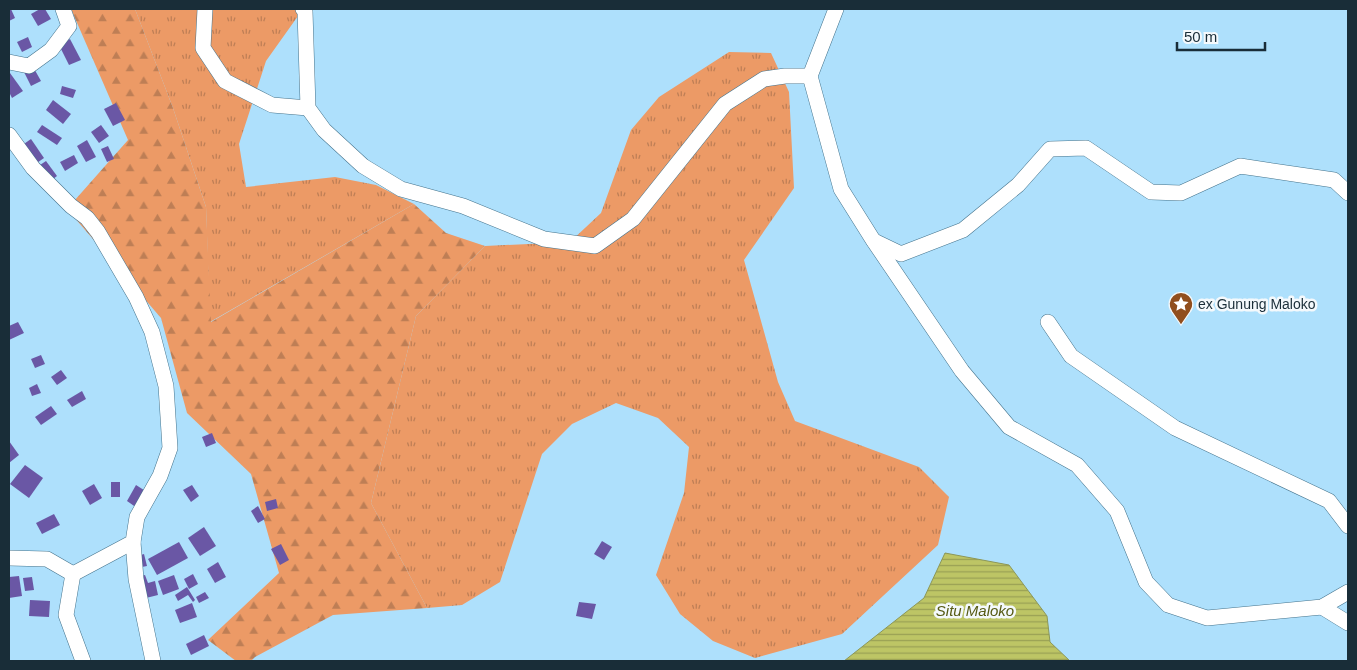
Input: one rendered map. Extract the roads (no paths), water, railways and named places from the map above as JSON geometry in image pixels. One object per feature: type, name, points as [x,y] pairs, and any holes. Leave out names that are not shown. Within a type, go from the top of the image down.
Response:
[{"type":"street","points":[[9,62],[30,66],[50,50],[69,26],[63,9]]},
{"type":"street","points":[[205,9],[203,48],[225,81],[272,105],[308,108]]},
{"type":"street","points":[[303,9],[305,11],[308,108],[324,130],[362,166],[401,189],[463,206],[544,239],[594,246],[633,219],[725,104],[764,79],[785,76],[810,76]]},
{"type":"street","points":[[836,9],[810,76],[841,189],[873,240],[962,371],[1009,427],[1076,465],[1117,511],[1146,582],[1168,606],[1207,618],[1322,607],[1348,592]]},
{"type":"street","points":[[9,135],[33,168],[71,206],[87,218],[98,232],[136,297],[152,332],[166,386],[170,448],[160,476],[137,517],[134,542],[136,579],[153,661]]},
{"type":"street","points":[[873,240],[901,254],[963,230],[1018,185],[1050,150],[1086,148],[1151,192],[1181,193],[1240,166],[1334,180],[1348,193]]},
{"type":"street","points":[[1048,322],[1071,356],[1175,428],[1329,501],[1348,526]]},
{"type":"street","points":[[72,574],[134,542]]},
{"type":"street","points":[[9,558],[47,559],[72,574]]},
{"type":"street","points":[[72,574],[66,615],[83,661]]},
{"type":"street","points":[[1322,607],[1348,623]]},
{"type":"water","name":"Situ Maloko","points":[[945,553],[1009,565],[1047,616],[1050,642],[1070,661],[844,661],[924,598]]},
{"type":"place","name":"ex Gunung Maloko","points":[[1181,325]]}]
